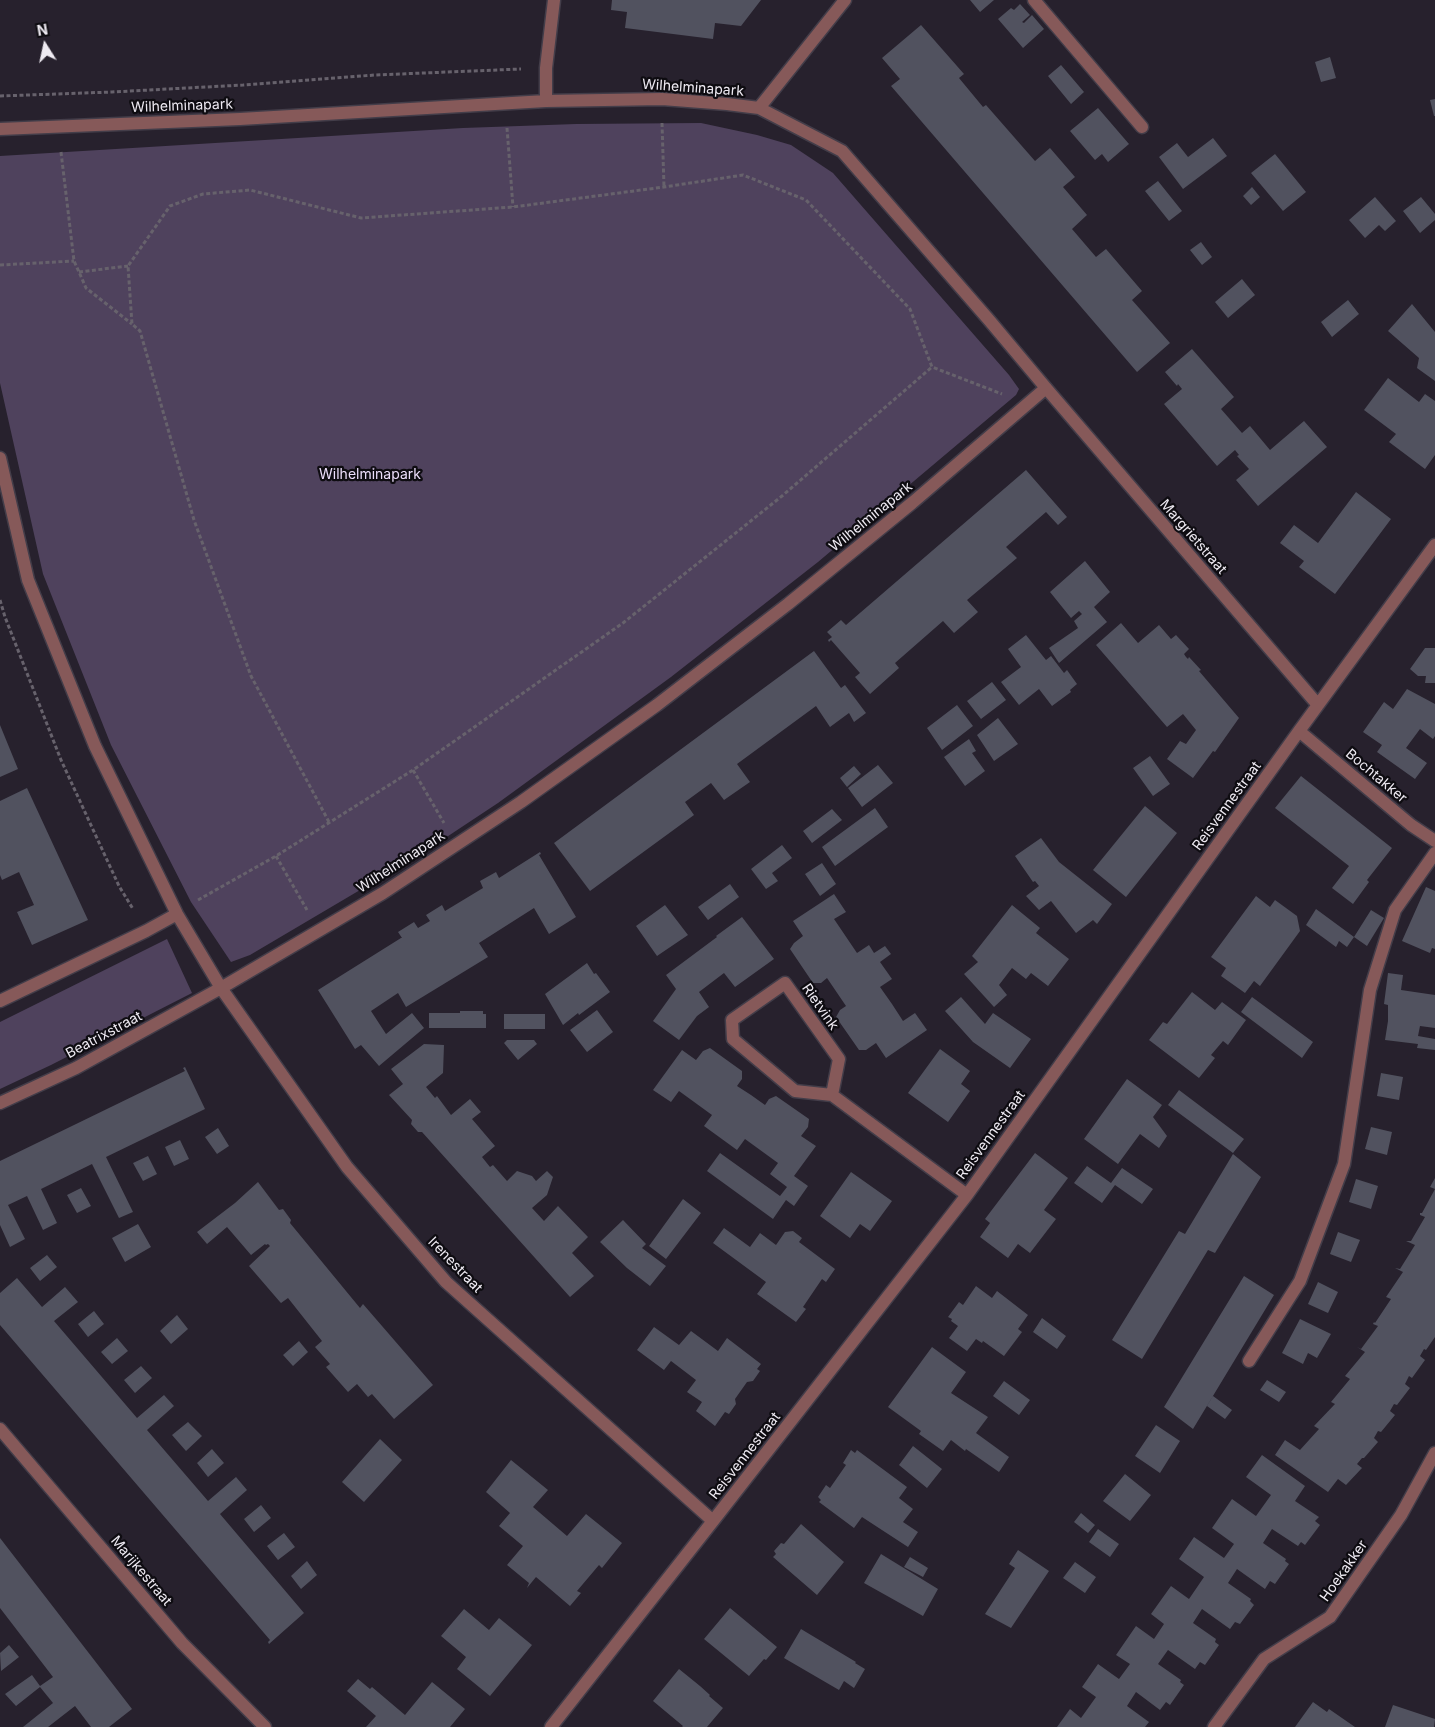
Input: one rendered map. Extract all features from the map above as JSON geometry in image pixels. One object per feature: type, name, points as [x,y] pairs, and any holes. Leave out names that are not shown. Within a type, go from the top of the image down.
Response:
[{"type":"street","points":[[546,101],[546,68],[554,0]]},
{"type":"street","points":[[759,108],[845,0]]},
{"type":"street","points":[[1034,0],[1142,127]]},
{"type":"street","name":"Wilhelminapark","points":[[0,129],[240,119],[546,101],[662,99],[759,108],[842,151],[1046,388],[912,503],[780,610],[649,710],[521,802],[383,893],[221,988]]},
{"type":"street","name":"Margrietstraat","points":[[1046,388],[1318,705]]},
{"type":"street","points":[[0,458],[28,580],[102,761],[178,914],[221,988]]},
{"type":"street","name":"Reisvennestraat","points":[[551,1727],[967,1195],[1299,731],[1435,545]]},
{"type":"street","name":"Bochtakker","points":[[1299,731],[1411,825],[1435,841]]},
{"type":"street","points":[[1249,1360],[1300,1281],[1344,1164],[1370,990],[1395,910],[1435,853]]},
{"type":"street","points":[[0,1001],[146,932],[178,914]]},
{"type":"street","name":"Rietvink","points":[[785,983],[839,1059],[832,1095],[795,1091],[733,1039],[732,1020],[785,983]]},
{"type":"street","name":"Beatrixstraat","points":[[0,1103],[76,1068],[221,988]]},
{"type":"street","name":"Irenestraat","points":[[221,988],[347,1167],[446,1282],[713,1521]]},
{"type":"street","points":[[832,1095],[967,1195]]},
{"type":"street","name":"Marijkestraat","points":[[0,1429],[182,1643],[265,1727]]},
{"type":"street","name":"Hoekakker","points":[[1214,1727],[1264,1659],[1330,1617],[1401,1515],[1435,1453]]},
{"type":"path","points":[[0,96],[131,91],[546,68]]},
{"type":"path","points":[[662,99],[664,187]]},
{"type":"path","points":[[505,103],[513,207]]},
{"type":"path","points":[[58,127],[74,261],[86,288],[140,331],[194,520],[251,676],[329,822]]},
{"type":"path","points":[[132,324],[128,266],[170,206],[203,194],[250,190],[361,218],[513,207],[743,175],[806,200],[910,309],[932,367],[1028,404]]},
{"type":"path","points":[[0,265],[74,261]]},
{"type":"path","points":[[79,272],[128,266]]},
{"type":"path","points":[[178,914],[188,905],[276,856],[412,770],[623,623],[782,496],[932,367]]},
{"type":"path","points":[[0,600],[61,760],[119,886],[146,932]]},
{"type":"path","points":[[412,770],[457,844]]},
{"type":"path","points":[[276,856],[318,931]]},
{"type":"green space","name":"Wilhelminapark","points":[[701,123],[757,135],[791,145],[833,173],[1009,375],[1019,389],[1016,395],[818,562],[671,677],[498,803],[421,854],[250,955],[231,962],[191,902],[111,745],[43,574],[0,383],[0,156],[463,128],[576,124]]},
{"type":"green space","points":[[167,939],[192,993],[0,1089],[0,1022]]},
{"type":"building","points":[[612,0],[761,0],[741,26],[715,23],[713,39],[625,28],[627,12],[611,10]]},
{"type":"building","points":[[970,0],[994,0],[980,12]]},
{"type":"building","points":[[1020,4],[1030,15],[1022,22],[1024,23],[1032,15],[1044,29],[1023,48],[998,19],[1011,8],[1014,10]]},
{"type":"building","points":[[921,25],[964,74],[959,78],[983,107],[986,105],[1035,161],[1050,148],[1075,177],[1063,187],[1087,215],[1072,229],[1096,257],[1106,249],[1142,291],[1132,300],[1170,343],[1137,372],[891,86],[900,79],[882,58]]},
{"type":"building","points":[[1330,57],[1336,78],[1321,82],[1315,62]]},
{"type":"building","points":[[1061,65],[1084,92],[1071,104],[1048,76]]},
{"type":"building","points":[[1435,99],[1435,116],[1434,116],[1430,100]]},
{"type":"building","points":[[1098,108],[1129,144],[1108,162],[1102,154],[1095,160],[1070,131]]},
{"type":"building","points":[[1213,138],[1227,156],[1183,189],[1159,157],[1177,143],[1188,157]]},
{"type":"building","points":[[1275,154],[1306,192],[1283,211],[1251,173]]},
{"type":"building","points":[[1158,181],[1182,211],[1169,221],[1145,191]]},
{"type":"building","points":[[1252,187],[1260,197],[1251,205],[1243,196]]},
{"type":"building","points":[[1375,197],[1396,221],[1385,231],[1379,225],[1365,238],[1349,220]]},
{"type":"building","points":[[1421,197],[1435,214],[1435,220],[1420,233],[1403,211]]},
{"type":"building","points":[[1201,242],[1212,257],[1202,265],[1190,250]]},
{"type":"building","points":[[1242,279],[1255,295],[1228,318],[1215,302]]},
{"type":"building","points":[[1348,300],[1359,314],[1332,337],[1321,322]]},
{"type":"building","points":[[1412,304],[1435,332],[1435,381],[1417,368],[1419,358],[1388,331]]},
{"type":"building","points":[[1192,349],[1234,397],[1221,409],[1242,433],[1250,426],[1270,450],[1304,421],[1327,447],[1258,506],[1236,480],[1249,469],[1237,456],[1239,455],[1235,450],[1217,466],[1164,404],[1182,389],[1165,372]]},
{"type":"building","points":[[1388,378],[1419,402],[1425,394],[1435,401],[1435,455],[1425,469],[1389,442],[1396,434],[1364,410]]},
{"type":"building","points":[[1026,470],[1067,517],[1058,525],[1046,512],[1006,547],[1017,558],[967,600],[978,612],[954,633],[943,621],[895,663],[899,668],[870,694],[855,677],[860,673],[831,640],[829,642],[828,640],[832,637],[827,632],[841,620],[846,625]]},
{"type":"building","points":[[1356,492],[1391,519],[1335,594],[1299,567],[1304,561],[1280,543],[1294,525],[1318,543]]},
{"type":"building","points":[[1085,561],[1110,592],[1094,607],[1107,622],[1059,663],[1049,648],[1078,628],[1074,621],[1082,614],[1079,611],[1071,618],[1050,592]]},
{"type":"building","points":[[1121,623],[1138,643],[1159,625],[1171,639],[1176,635],[1189,649],[1184,654],[1186,657],[1188,659],[1189,657],[1201,670],[1199,671],[1239,718],[1215,752],[1213,751],[1193,778],[1167,759],[1180,741],[1186,744],[1196,730],[1183,714],[1167,727],[1096,645]]},
{"type":"building","points":[[1026,635],[1046,660],[1051,656],[1064,673],[1067,670],[1077,684],[1070,690],[1071,692],[1052,706],[1039,689],[1019,705],[1001,682],[1021,667],[1008,649]]},
{"type":"building","points":[[1425,648],[1435,648],[1435,683],[1425,683],[1426,676],[1418,676],[1410,669]]},
{"type":"building","points":[[814,651],[841,688],[845,685],[866,713],[854,722],[849,713],[830,727],[816,706],[737,764],[750,782],[724,800],[711,783],[685,802],[694,815],[590,891],[554,843]]},
{"type":"building","points":[[992,682],[1006,700],[981,719],[967,701]]},
{"type":"building","points":[[1407,689],[1435,704],[1435,736],[1433,739],[1420,729],[1406,748],[1427,763],[1415,779],[1377,752],[1382,745],[1363,732],[1384,702],[1393,709]]},
{"type":"building","points":[[957,705],[973,726],[942,750],[927,728]]},
{"type":"building","points":[[998,718],[1018,744],[994,761],[977,735]]},
{"type":"building","points":[[0,725],[18,769],[0,777]]},
{"type":"building","points":[[969,739],[976,751],[972,753],[985,771],[965,786],[944,757]]},
{"type":"building","points":[[1150,756],[1170,784],[1153,796],[1133,768]]},
{"type":"building","points":[[878,765],[893,783],[862,807],[848,788]]},
{"type":"building","points":[[854,766],[861,774],[847,787],[840,778]]},
{"type":"building","points":[[1301,776],[1392,848],[1367,880],[1369,882],[1353,904],[1332,888],[1349,866],[1275,808]]},
{"type":"building","points":[[27,788],[88,920],[32,945],[17,912],[34,905],[19,872],[2,880],[0,875],[0,801]]},
{"type":"building","points":[[1145,806],[1177,833],[1126,897],[1093,870]]},
{"type":"building","points":[[875,808],[888,827],[835,866],[822,847]]},
{"type":"building","points":[[832,809],[842,820],[812,843],[803,831]]},
{"type":"building","points":[[1041,838],[1059,862],[1112,904],[1097,924],[1093,920],[1076,933],[1051,901],[1039,910],[1026,896],[1039,886],[1035,881],[1033,882],[1015,856]]},
{"type":"building","points":[[782,845],[792,858],[772,873],[778,881],[766,889],[751,869]]},
{"type":"building","points":[[540,852],[541,854],[539,855],[576,917],[549,934],[534,908],[479,943],[488,957],[406,1007],[398,993],[371,1011],[386,1034],[412,1013],[424,1028],[379,1066],[361,1045],[355,1049],[318,990],[402,938],[398,932],[414,922],[418,928],[430,921],[426,915],[442,905],[445,911],[483,888],[480,881],[496,872],[499,878]]},
{"type":"building","points":[[822,863],[836,884],[820,896],[805,874]]},
{"type":"building","points":[[730,884],[739,897],[708,920],[698,907]]},
{"type":"building","points":[[1426,887],[1435,891],[1435,949],[1432,948],[1430,953],[1402,941]]},
{"type":"building","points":[[834,894],[846,912],[834,919],[857,953],[869,945],[874,953],[885,946],[891,954],[880,962],[892,979],[880,987],[903,1021],[915,1013],[927,1030],[886,1058],[876,1043],[866,1050],[859,1050],[836,1017],[840,1010],[846,1006],[827,978],[821,983],[813,983],[790,949],[803,936],[793,921]]},
{"type":"building","points":[[1256,896],[1270,907],[1275,900],[1297,916],[1300,931],[1260,986],[1254,981],[1245,993],[1221,976],[1226,968],[1211,957]]},
{"type":"building","points":[[665,905],[688,935],[657,956],[636,926]]},
{"type":"building","points":[[1012,905],[1040,928],[1036,933],[1069,959],[1048,986],[1031,973],[1026,979],[1012,968],[999,985],[1007,995],[994,1007],[964,974],[978,962],[972,956]]},
{"type":"building","points":[[1316,909],[1354,937],[1347,947],[1339,941],[1336,947],[1306,925]]},
{"type":"building","points":[[1371,910],[1384,918],[1367,946],[1354,937]]},
{"type":"building","points":[[742,917],[774,959],[735,987],[724,973],[699,992],[709,1007],[697,1016],[679,1040],[653,1021],[676,989],[666,975]]},
{"type":"building","points":[[587,963],[610,992],[563,1025],[545,994]]},
{"type":"building","points":[[1388,973],[1403,975],[1401,990],[1435,995],[1435,1028],[1420,1026],[1418,1036],[1435,1039],[1435,1050],[1417,1048],[1418,1044],[1385,1040],[1388,1005],[1384,1004]]},
{"type":"building","points":[[1192,992],[1215,1010],[1222,1002],[1246,1020],[1228,1045],[1223,1041],[1211,1055],[1215,1058],[1199,1078],[1149,1040],[1163,1022],[1167,1024]]},
{"type":"building","points":[[961,997],[985,1024],[993,1013],[1031,1039],[1010,1068],[973,1042],[945,1011]]},
{"type":"building","points":[[1252,997],[1313,1042],[1302,1058],[1241,1012]]},
{"type":"building","points":[[597,1010],[613,1032],[587,1052],[570,1030]]},
{"type":"building","points":[[460,1011],[483,1011],[483,1014],[486,1014],[486,1028],[429,1028],[429,1013],[460,1013]]},
{"type":"building","points":[[504,1014],[545,1014],[545,1029],[504,1029]]},
{"type":"building","points":[[507,1040],[534,1040],[537,1044],[518,1060],[504,1043]]},
{"type":"building","points":[[424,1044],[444,1045],[443,1073],[426,1087],[435,1098],[437,1096],[451,1115],[470,1099],[481,1112],[472,1119],[495,1146],[482,1157],[490,1167],[493,1165],[507,1181],[517,1171],[532,1176],[536,1181],[547,1171],[553,1177],[547,1195],[532,1208],[544,1221],[558,1206],[588,1237],[572,1253],[594,1276],[570,1297],[422,1132],[418,1132],[411,1124],[412,1120],[389,1095],[403,1084],[391,1069]]},
{"type":"building","points":[[710,1048],[742,1071],[742,1079],[737,1086],[765,1105],[769,1099],[776,1096],[809,1119],[808,1127],[801,1136],[816,1146],[794,1176],[808,1186],[794,1206],[786,1200],[773,1219],[707,1171],[720,1153],[780,1196],[787,1187],[770,1174],[778,1163],[745,1139],[737,1150],[704,1126],[712,1115],[679,1091],[671,1102],[653,1090],[682,1050],[696,1060],[703,1051]]},
{"type":"building","points":[[940,1049],[970,1071],[961,1084],[970,1091],[948,1122],[908,1093]]},
{"type":"building","points":[[185,1067],[205,1109],[106,1157],[133,1212],[119,1218],[92,1164],[41,1189],[57,1223],[43,1230],[27,1196],[8,1205],[25,1239],[10,1247],[0,1225],[0,1161],[185,1071],[183,1068]]},
{"type":"building","points":[[1381,1073],[1403,1077],[1399,1100],[1377,1096]]},
{"type":"building","points":[[1127,1079],[1162,1105],[1153,1117],[1167,1136],[1159,1148],[1140,1134],[1118,1164],[1084,1139]]},
{"type":"building","points":[[1179,1090],[1244,1139],[1233,1153],[1168,1105]]},
{"type":"building","points":[[1371,1127],[1392,1132],[1387,1155],[1365,1149]]},
{"type":"building","points":[[218,1128],[229,1146],[217,1154],[205,1137]]},
{"type":"building","points":[[180,1140],[189,1159],[174,1166],[165,1147]]},
{"type":"building","points":[[1035,1153],[1068,1178],[1044,1210],[1056,1219],[1030,1253],[1018,1244],[1008,1258],[980,1237],[990,1223],[985,1219]]},
{"type":"building","points":[[1233,1154],[1261,1177],[1215,1253],[1208,1250],[1142,1359],[1112,1340],[1179,1231],[1185,1234]]},
{"type":"building","points":[[148,1156],[157,1174],[143,1181],[133,1163]]},
{"type":"building","points":[[1087,1166],[1111,1183],[1122,1168],[1153,1189],[1142,1204],[1115,1185],[1102,1203],[1074,1183]]},
{"type":"building","points":[[851,1172],[892,1201],[870,1231],[860,1224],[850,1238],[820,1216]]},
{"type":"building","points":[[1435,1178],[1435,1189],[1430,1187]]},
{"type":"building","points":[[1356,1179],[1378,1186],[1371,1209],[1349,1202]]},
{"type":"building","points":[[258,1182],[279,1210],[283,1209],[291,1220],[290,1223],[360,1308],[363,1304],[433,1385],[394,1419],[372,1394],[368,1397],[357,1384],[348,1392],[326,1367],[330,1364],[315,1347],[322,1341],[288,1298],[281,1303],[249,1266],[270,1246],[268,1244],[265,1244],[251,1255],[227,1227],[207,1244],[197,1232],[235,1203]]},
{"type":"building","points":[[81,1188],[91,1206],[77,1213],[67,1195]]},
{"type":"building","points":[[1435,1189],[1435,1337],[1420,1356],[1425,1360],[1412,1378],[1409,1376],[1405,1384],[1410,1388],[1397,1405],[1394,1404],[1390,1411],[1395,1415],[1381,1432],[1378,1431],[1374,1438],[1378,1442],[1357,1464],[1362,1468],[1346,1485],[1338,1479],[1328,1492],[1275,1455],[1285,1440],[1300,1450],[1319,1429],[1314,1426],[1335,1404],[1331,1402],[1350,1379],[1345,1376],[1365,1352],[1357,1347],[1361,1349],[1378,1326],[1373,1324],[1391,1299],[1386,1297],[1403,1272],[1395,1268],[1400,1269],[1415,1245],[1406,1241],[1411,1241],[1425,1217],[1420,1215],[1420,1213],[1422,1213]]},
{"type":"building","points":[[683,1199],[701,1213],[666,1259],[649,1246]]},
{"type":"building","points":[[623,1220],[646,1244],[642,1248],[666,1266],[650,1286],[627,1268],[600,1242]]},
{"type":"building","points":[[138,1224],[151,1247],[125,1262],[112,1238]]},
{"type":"building","points":[[724,1228],[750,1247],[760,1233],[776,1245],[785,1232],[793,1231],[802,1238],[799,1242],[835,1269],[826,1282],[822,1279],[803,1307],[806,1309],[796,1322],[757,1294],[766,1282],[713,1243]]},
{"type":"building","points":[[1338,1232],[1360,1240],[1351,1262],[1330,1254]]},
{"type":"building","points":[[47,1255],[57,1267],[40,1281],[30,1268]]},
{"type":"building","points":[[1244,1276],[1274,1295],[1193,1429],[1164,1407]]},
{"type":"building","points":[[17,1278],[42,1307],[65,1287],[78,1302],[54,1321],[137,1418],[164,1395],[174,1406],[147,1430],[208,1501],[236,1477],[247,1490],[220,1514],[304,1613],[269,1644],[270,1640],[0,1325],[0,1293]]},
{"type":"building","points":[[1318,1282],[1338,1292],[1328,1313],[1308,1304]]},
{"type":"building","points":[[976,1286],[992,1298],[997,1291],[1028,1315],[1018,1329],[1022,1332],[1004,1356],[983,1341],[982,1343],[976,1339],[967,1351],[949,1338],[958,1326],[948,1317],[959,1302],[963,1305]]},
{"type":"building","points":[[94,1311],[104,1324],[88,1337],[78,1324]]},
{"type":"building","points":[[177,1315],[188,1329],[171,1344],[160,1331]]},
{"type":"building","points":[[1042,1318],[1066,1336],[1057,1349],[1033,1332]]},
{"type":"building","points":[[1300,1319],[1331,1334],[1317,1358],[1308,1353],[1303,1364],[1282,1353]]},
{"type":"building","points":[[654,1327],[679,1345],[691,1331],[718,1351],[727,1338],[761,1364],[757,1369],[760,1371],[753,1381],[747,1382],[735,1399],[736,1404],[729,1414],[725,1412],[715,1426],[696,1411],[702,1402],[687,1392],[696,1380],[671,1361],[664,1370],[637,1350]]},
{"type":"building","points":[[117,1338],[128,1351],[112,1364],[101,1352]]},
{"type":"building","points":[[299,1341],[308,1352],[293,1366],[283,1355]]},
{"type":"building","points":[[932,1347],[966,1372],[951,1393],[988,1417],[976,1433],[1009,1457],[999,1472],[951,1440],[943,1451],[919,1434],[921,1431],[888,1407]]},
{"type":"building","points":[[141,1366],[152,1378],[135,1393],[124,1380]]},
{"type":"building","points":[[1267,1380],[1286,1392],[1279,1402],[1260,1390]]},
{"type":"building","points":[[1004,1381],[1030,1400],[1019,1415],[993,1396]]},
{"type":"building","points":[[1213,1396],[1232,1410],[1225,1419],[1207,1406]]},
{"type":"building","points":[[188,1422],[202,1436],[186,1451],[172,1435]]},
{"type":"building","points":[[1156,1425],[1180,1441],[1160,1473],[1135,1456]]},
{"type":"building","points":[[380,1439],[402,1460],[364,1502],[342,1482]]},
{"type":"building","points":[[913,1446],[942,1469],[927,1488],[899,1465]]},
{"type":"building","points":[[212,1449],[224,1463],[208,1477],[197,1463]]},
{"type":"building","points":[[851,1450],[855,1453],[857,1450],[907,1487],[899,1498],[913,1509],[903,1522],[918,1532],[908,1547],[862,1517],[854,1528],[819,1502],[821,1500],[818,1497],[826,1485],[830,1488],[846,1465],[843,1463]]},
{"type":"building","points":[[1262,1455],[1305,1486],[1295,1501],[1319,1517],[1315,1521],[1320,1525],[1305,1545],[1301,1542],[1298,1546],[1272,1529],[1263,1543],[1286,1559],[1285,1561],[1289,1564],[1275,1584],[1270,1581],[1265,1589],[1237,1569],[1228,1583],[1251,1599],[1250,1601],[1254,1605],[1240,1624],[1235,1622],[1230,1629],[1202,1609],[1193,1623],[1216,1639],[1215,1642],[1219,1645],[1205,1665],[1200,1662],[1195,1669],[1168,1650],[1158,1664],[1181,1680],[1180,1682],[1184,1685],[1170,1705],[1166,1702],[1160,1710],[1136,1692],[1127,1706],[1149,1722],[1145,1727],[1057,1727],[1070,1709],[1081,1718],[1096,1697],[1082,1687],[1098,1664],[1119,1679],[1130,1664],[1116,1655],[1136,1626],[1154,1639],[1164,1624],[1151,1614],[1171,1586],[1189,1599],[1204,1577],[1179,1559],[1194,1537],[1224,1558],[1234,1544],[1212,1528],[1232,1499],[1256,1516],[1271,1495],[1246,1477]]},
{"type":"building","points":[[511,1460],[548,1490],[533,1507],[567,1536],[586,1514],[622,1543],[602,1568],[599,1565],[577,1591],[581,1593],[570,1606],[536,1577],[527,1588],[529,1583],[507,1565],[523,1546],[499,1526],[510,1513],[486,1492]]},
{"type":"building","points":[[1125,1474],[1151,1495],[1130,1521],[1103,1501]]},
{"type":"building","points":[[261,1505],[271,1518],[254,1532],[244,1519]]},
{"type":"building","points":[[1081,1513],[1095,1525],[1088,1533],[1074,1522]]},
{"type":"building","points":[[801,1524],[844,1562],[817,1595],[773,1557],[776,1554],[774,1551],[781,1543],[784,1544]]},
{"type":"building","points":[[1098,1529],[1119,1544],[1110,1557],[1089,1542]]},
{"type":"building","points":[[284,1533],[295,1547],[278,1560],[267,1546]]},
{"type":"building","points":[[0,1538],[132,1709],[109,1727],[91,1727],[75,1706],[48,1727],[23,1727],[53,1703],[40,1687],[16,1706],[5,1694],[32,1675],[40,1686],[53,1677],[0,1608]]},
{"type":"building","points":[[1018,1550],[1049,1571],[1011,1628],[985,1614],[1015,1568],[1009,1564]]},
{"type":"building","points":[[881,1554],[938,1589],[923,1616],[864,1583]]},
{"type":"building","points":[[910,1557],[928,1568],[923,1577],[904,1567]]},
{"type":"building","points":[[307,1561],[317,1575],[301,1589],[291,1576]]},
{"type":"building","points":[[1075,1562],[1096,1577],[1085,1593],[1063,1578]]},
{"type":"building","points":[[730,1608],[777,1647],[749,1676],[704,1639]]},
{"type":"building","points":[[464,1609],[489,1630],[499,1618],[532,1645],[490,1696],[457,1669],[466,1657],[441,1636]]},
{"type":"building","points":[[801,1629],[865,1669],[854,1688],[844,1681],[839,1690],[784,1658]]},
{"type":"building","points":[[9,1645],[19,1657],[1,1671],[0,1653]]},
{"type":"building","points":[[679,1669],[723,1708],[707,1727],[682,1727],[653,1701]]},
{"type":"building","points":[[358,1679],[370,1689],[372,1687],[405,1715],[432,1682],[465,1709],[450,1727],[366,1727],[376,1716],[347,1691]]},
{"type":"building","points":[[1313,1702],[1327,1712],[1329,1709],[1355,1727],[1295,1727]]},
{"type":"building","points":[[1393,1705],[1435,1719],[1434,1727],[1385,1727]]}]
